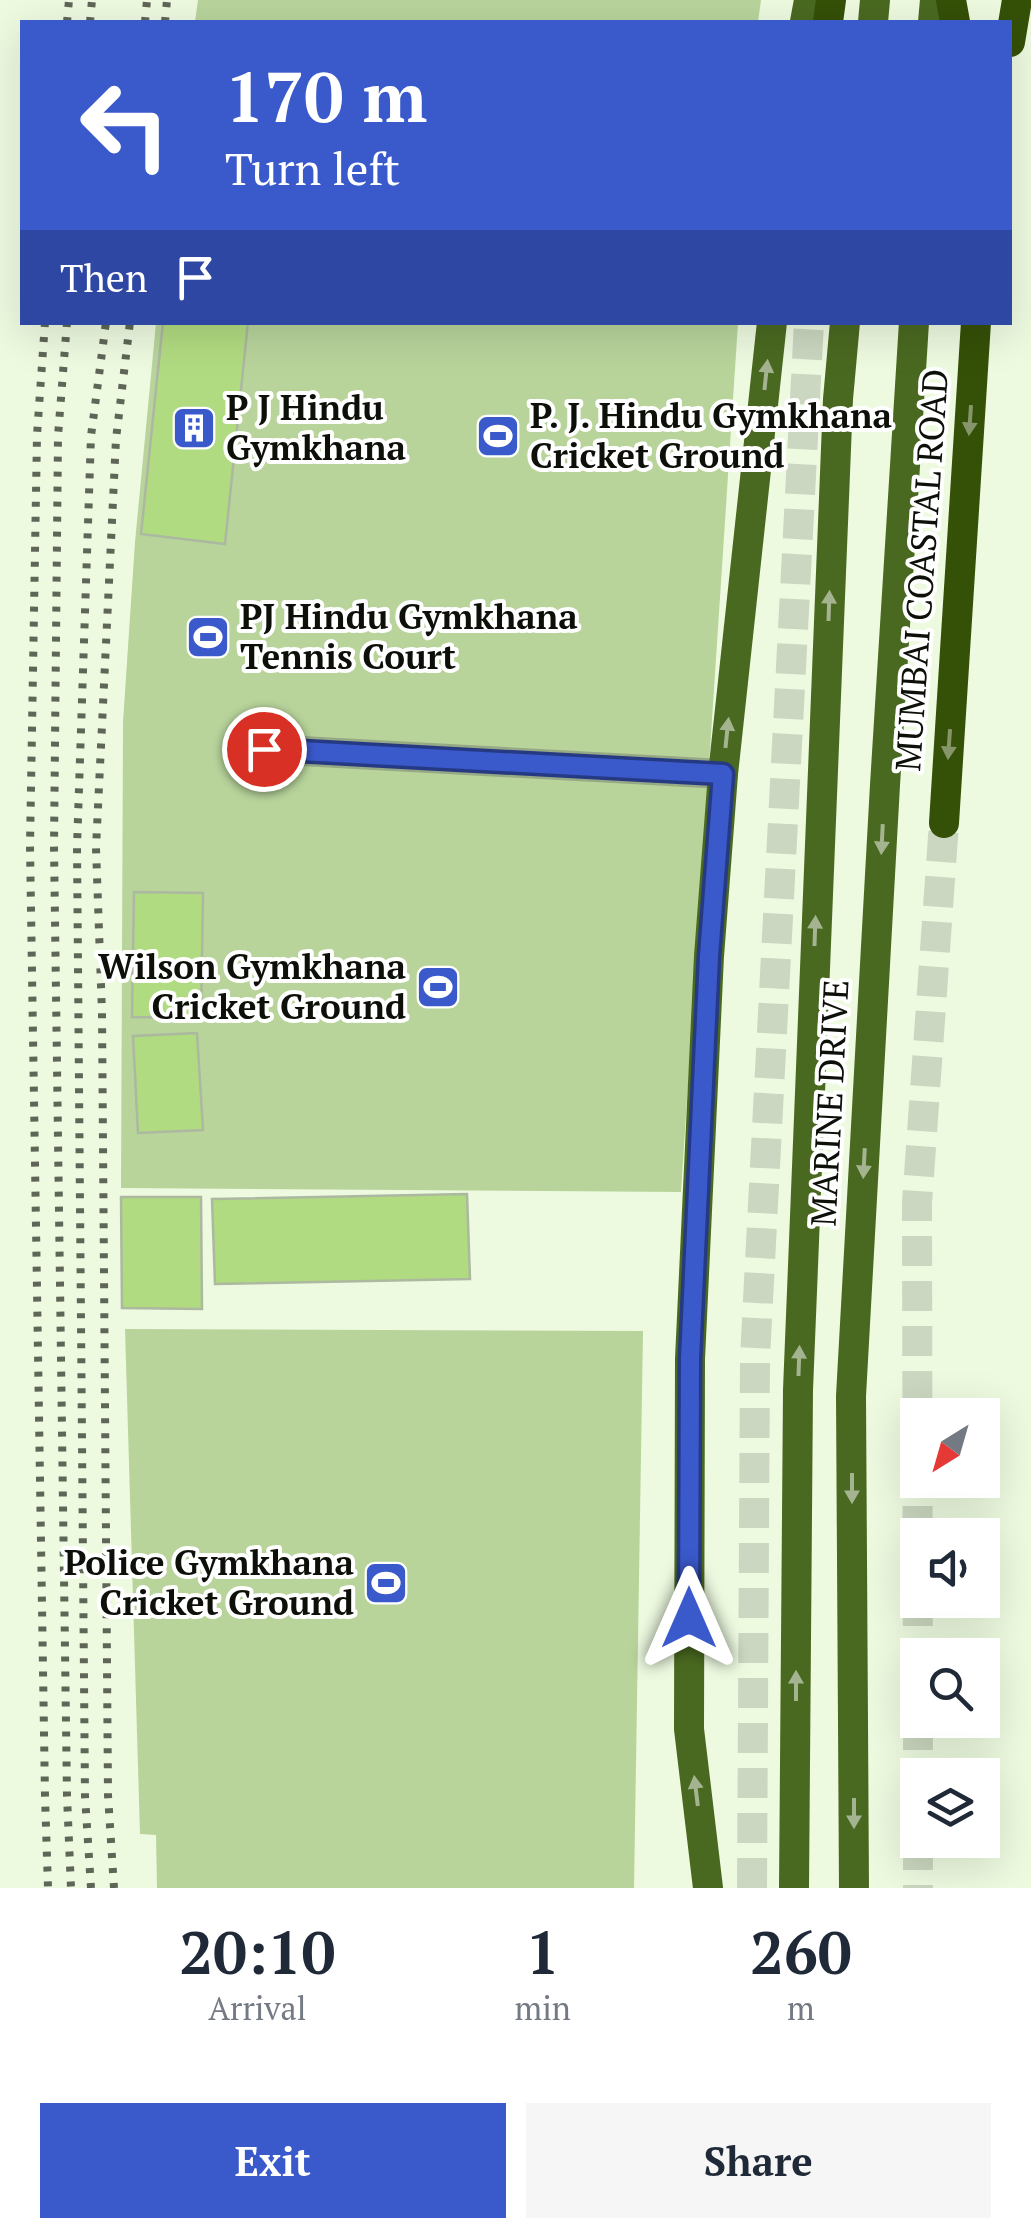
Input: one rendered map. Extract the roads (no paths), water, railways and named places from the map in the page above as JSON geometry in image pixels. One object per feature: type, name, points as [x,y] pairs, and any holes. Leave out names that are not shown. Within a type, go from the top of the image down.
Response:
[{"type":"highway","points":[[1012,30],[1017,0]]},
{"type":"highway","name":"MUMBAI COASTAL ROAD","points":[[944,823],[976,325]]},
{"type":"main road","points":[[708,1888],[688,1729],[690,1359],[709,956],[723,774],[772,325]]},
{"type":"main road","name":"MARINE DRIVE","points":[[794,1888],[798,1390],[838,399],[845,325]]},
{"type":"main road","name":"MARINE DRIVE","points":[[854,1888],[851,1396],[914,325]]},
{"type":"lane","points":[[264,749],[723,774]]},
{"type":"tunnel","points":[[752,1888],[755,1358],[809,325]]},
{"type":"tunnel","points":[[918,1638],[917,1203],[944,823]]},
{"type":"tunnel","points":[[918,1738],[918,1758]]},
{"type":"tunnel","points":[[918,1858],[918,1888]]},
{"type":"railway","points":[[67,20],[69,0]]},
{"type":"railway","points":[[90,20],[92,0]]},
{"type":"railway","points":[[145,20],[147,0]]},
{"type":"railway","points":[[165,20],[167,0]]},
{"type":"railway","points":[[45,325],[37,435],[30,846],[48,1888]]},
{"type":"railway","points":[[67,325],[58,436],[54,846],[71,1888]]},
{"type":"railway","points":[[91,1888],[85,1796],[77,847],[91,436],[106,325]]},
{"type":"railway","points":[[114,1888],[108,1795],[102,1013],[96,848],[116,439],[130,325]]},
{"type":"place","name":"P J Hindu Gymkhana","points":[[194,428]]},
{"type":"place","name":"P. J. Hindu Gymkhana Cricket Ground","points":[[498,436]]},
{"type":"place","name":"PJ Hindu Gymkhana Tennis Court","points":[[208,637]]},
{"type":"place","name":"Wilson Gymkhana Cricket Ground","points":[[438,987]]},
{"type":"place","name":"Police Gymkhana Cricket Ground","points":[[386,1583]]}]
